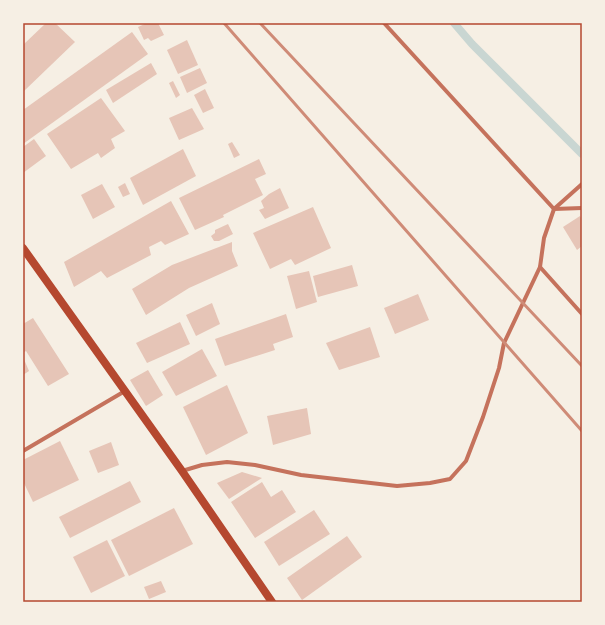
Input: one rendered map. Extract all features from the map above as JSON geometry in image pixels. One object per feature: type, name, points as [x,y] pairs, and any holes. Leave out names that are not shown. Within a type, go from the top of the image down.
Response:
[{"type":"main road","points":[[23,248],[182,471],[272,602]]},
{"type":"street","points":[[384,23],[554,209],[582,208]]},
{"type":"street","points":[[182,471],[202,465],[227,462],[255,465],[301,475],[397,486],[430,483],[450,479],[466,461],[483,418],[499,368],[504,343],[540,267],[544,238],[554,209],[582,184]]},
{"type":"street","points":[[540,267],[582,314]]},
{"type":"street","points":[[23,451],[125,391]]},
{"type":"building","points":[[46,23],[55,23],[75,42],[23,92],[23,45]]},
{"type":"building","points":[[147,23],[158,23],[164,35],[151,41],[148,38],[144,40],[138,27]]},
{"type":"building","points":[[132,32],[148,54],[23,144],[23,110]]},
{"type":"building","points":[[187,40],[198,65],[178,74],[167,50]]},
{"type":"building","points":[[151,63],[157,74],[113,103],[106,90]]},
{"type":"building","points":[[200,68],[207,83],[187,93],[180,77]]},
{"type":"building","points":[[173,81],[180,95],[176,98],[169,83]]},
{"type":"building","points":[[205,89],[214,108],[203,113],[194,95]]},
{"type":"building","points":[[101,98],[125,131],[111,139],[115,148],[101,158],[98,153],[71,169],[47,134]]},
{"type":"building","points":[[192,108],[204,129],[179,140],[169,118]]},
{"type":"building","points":[[34,139],[46,156],[23,173],[23,147]]},
{"type":"building","points":[[232,142],[240,155],[234,158],[228,144]]},
{"type":"building","points":[[183,149],[196,176],[143,205],[130,178]]},
{"type":"building","points":[[259,159],[266,174],[255,179],[263,195],[223,215],[224,217],[195,230],[179,198]]},
{"type":"building","points":[[125,183],[130,194],[123,197],[118,187]]},
{"type":"building","points":[[102,184],[115,207],[93,219],[81,195]]},
{"type":"building","points":[[280,188],[289,208],[265,219],[259,210],[264,208],[261,201],[269,194]]},
{"type":"building","points":[[171,201],[189,234],[165,245],[161,241],[149,247],[151,255],[107,278],[101,271],[74,287],[64,262]]},
{"type":"building","points":[[313,207],[331,248],[295,265],[291,259],[270,269],[253,233]]},
{"type":"building","points":[[580,216],[582,220],[582,246],[577,250],[563,227]]},
{"type":"building","points":[[228,224],[233,234],[219,241],[214,241],[211,236],[215,233],[215,230]]},
{"type":"building","points":[[232,242],[232,251],[238,266],[189,288],[146,315],[132,289],[172,265]]},
{"type":"building","points":[[352,265],[358,286],[318,297],[313,276]]},
{"type":"building","points":[[309,271],[317,302],[296,309],[287,276]]},
{"type":"building","points":[[418,294],[429,320],[395,334],[384,308]]},
{"type":"building","points":[[212,303],[220,324],[196,336],[186,315]]},
{"type":"building","points":[[286,314],[293,337],[273,344],[275,350],[225,366],[215,339]]},
{"type":"building","points":[[33,318],[69,374],[48,386],[26,351],[23,353],[23,324]]},
{"type":"building","points":[[180,322],[190,344],[147,363],[136,343]]},
{"type":"building","points":[[370,327],[380,357],[339,370],[326,343]]},
{"type":"building","points":[[202,349],[217,376],[176,396],[162,372]]},
{"type":"building","points":[[23,357],[29,371],[23,375]]},
{"type":"building","points":[[148,370],[163,395],[146,406],[130,380]]},
{"type":"building","points":[[227,385],[248,433],[206,455],[183,407]]},
{"type":"building","points":[[307,408],[311,434],[273,445],[267,416]]},
{"type":"building","points":[[60,441],[79,480],[33,502],[23,481],[23,460]]},
{"type":"building","points":[[111,442],[119,465],[98,473],[89,451]]},
{"type":"building","points":[[242,472],[262,478],[229,499],[217,483]]},
{"type":"building","points":[[130,481],[141,502],[70,538],[59,517]]},
{"type":"building","points":[[262,482],[271,497],[282,490],[296,512],[255,538],[231,502]]},
{"type":"building","points":[[174,508],[193,544],[129,576],[111,540]]},
{"type":"building","points":[[314,510],[330,534],[279,566],[264,542]]},
{"type":"building","points":[[347,536],[362,557],[302,600],[287,578]]},
{"type":"building","points":[[107,540],[125,576],[91,593],[73,557]]},
{"type":"building","points":[[161,581],[166,592],[149,599],[144,587]]},
{"type":"waterway","points":[[454,23],[472,44],[582,154]]},
{"type":"railway","points":[[224,23],[582,431]]},
{"type":"railway","points":[[260,23],[582,366]]}]
